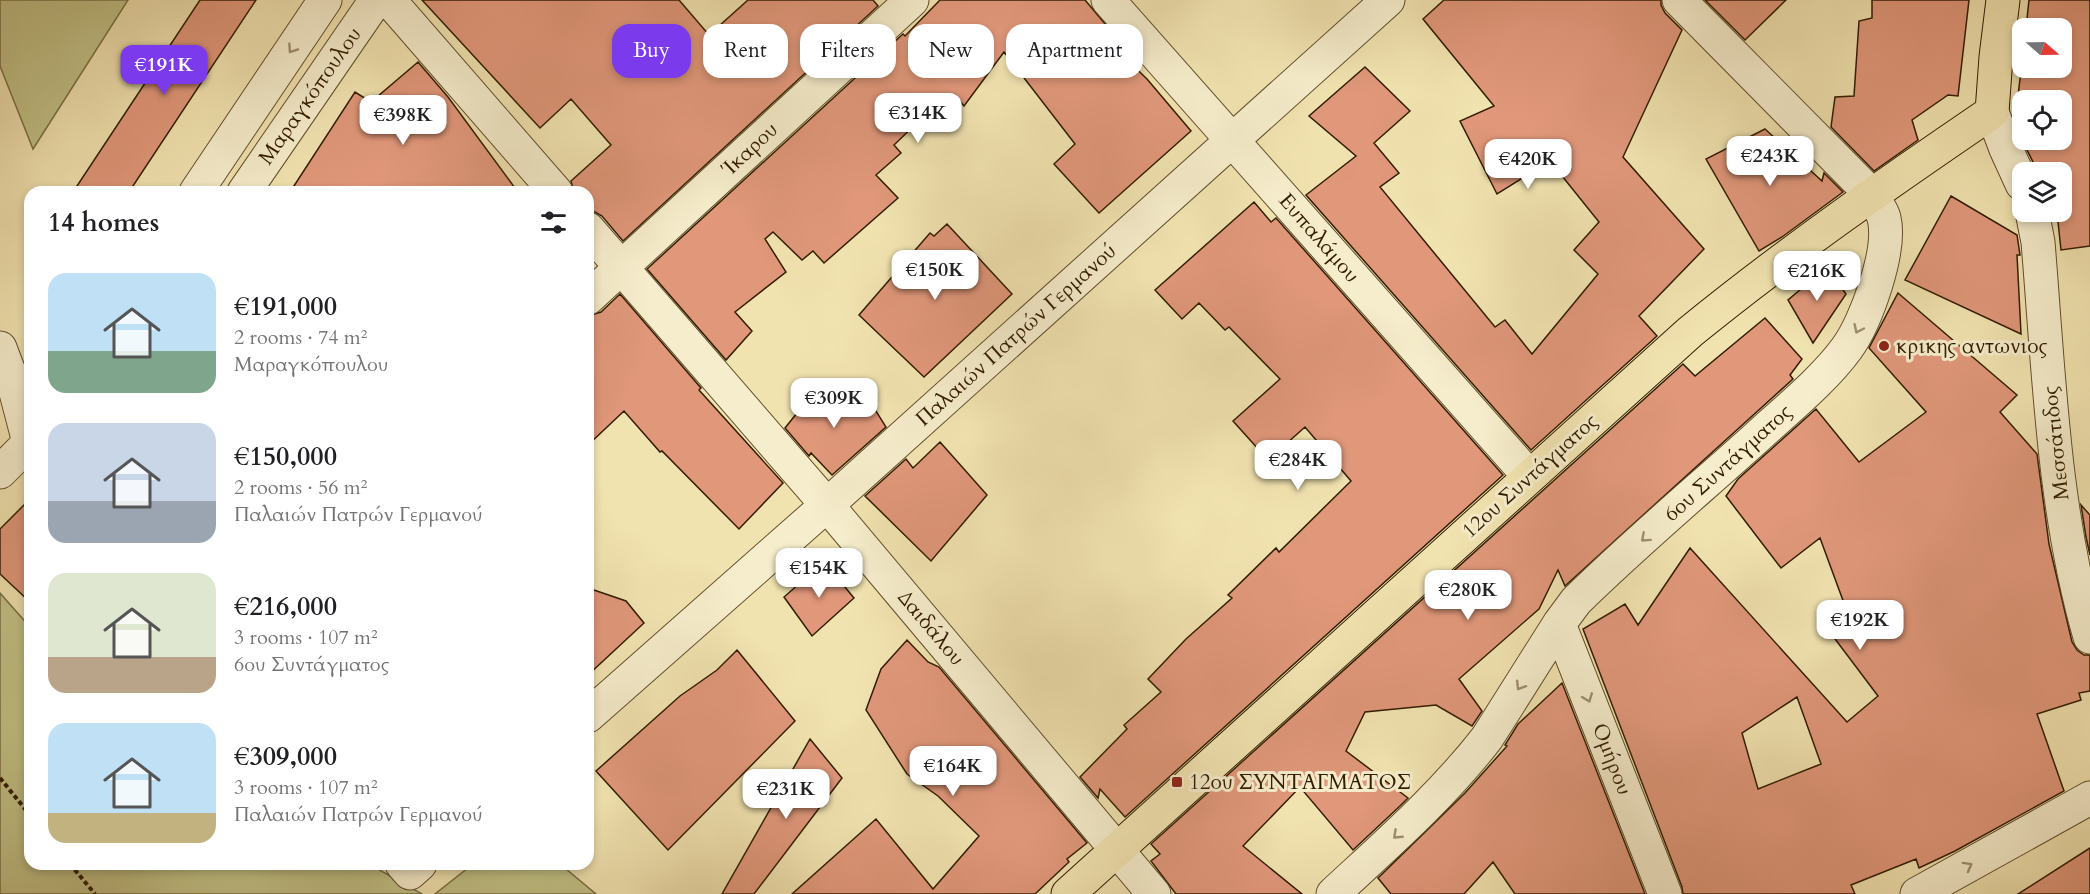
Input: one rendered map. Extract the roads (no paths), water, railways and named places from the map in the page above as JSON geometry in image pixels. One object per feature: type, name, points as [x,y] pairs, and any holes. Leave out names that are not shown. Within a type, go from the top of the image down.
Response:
[{"type":"main road","points":[[1871,194],[1992,112],[2003,0]]},
{"type":"main road","name":"12ου Συντάγματος","points":[[1068,894],[1690,332],[1740,291],[1871,194]]},
{"type":"street","name":"Μαραγκόπουλου","points":[[200,186],[325,0]]},
{"type":"street","name":"Μαραγκόπουλου","points":[[248,186],[376,0]]},
{"type":"street","points":[[389,0],[551,186]]},
{"type":"street","name":"Ίκαρου","points":[[594,292],[912,0]]},
{"type":"street","name":"Ευπαλάμου","points":[[1108,0],[1529,476]]},
{"type":"street","name":"Παλαιών Πατρών Γερμανού","points":[[594,711],[827,505],[1388,0]]},
{"type":"street","name":"6ου Συντάγματος","points":[[1333,894],[1431,804],[1476,753],[1576,601],[1796,402],[1848,347],[1867,308],[1881,264],[1885,220],[1871,194],[1679,0]]},
{"type":"street","points":[[1992,112],[2012,162]]},
{"type":"street","name":"Μεσσάτιδος","points":[[2034,222],[2038,242],[2056,460],[2068,546],[2090,637]]},
{"type":"street","name":"Δαιδάλου","points":[[594,236],[827,505],[1154,894]]},
{"type":"street","points":[[0,348],[14,385],[24,424]]},
{"type":"street","points":[[0,472],[24,449]]},
{"type":"street","name":"Ομήρου","points":[[1559,624],[1665,894]]},
{"type":"street","points":[[1917,894],[2090,798]]},
{"type":"place","name":"κρικης αντωνιος","points":[[1884,346]]},
{"type":"place","name":"12ου ΣΥΝΤΑΓΜΑΤΟΣ","points":[[1177,782]]}]
